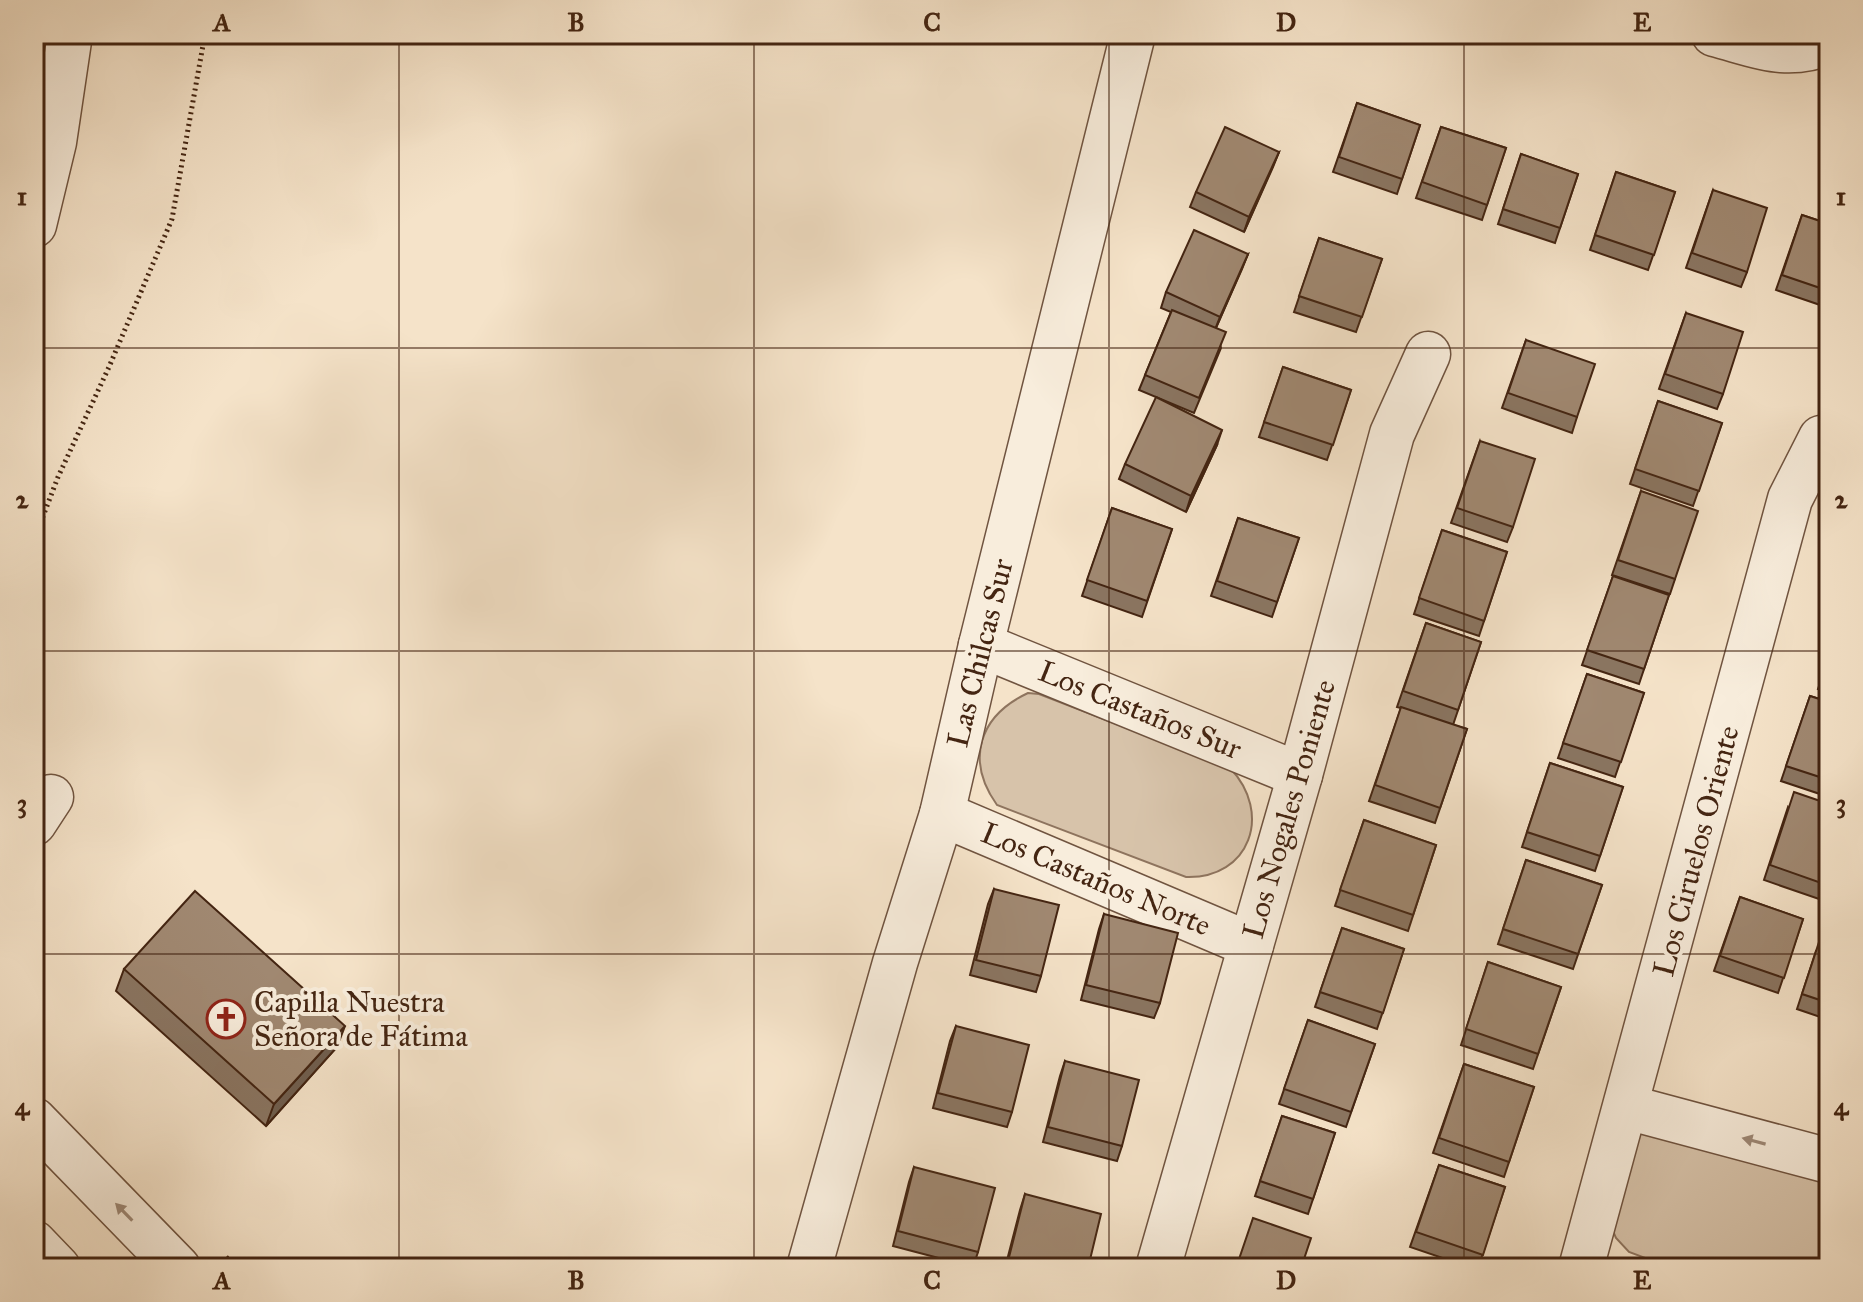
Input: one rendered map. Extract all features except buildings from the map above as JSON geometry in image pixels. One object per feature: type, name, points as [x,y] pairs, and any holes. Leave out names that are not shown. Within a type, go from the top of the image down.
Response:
[{"type":"street","points":[[34,225],[54,142],[70,34]]},
{"type":"street","name":"Las Chilcas Sur","points":[[809,1268],[895,963],[942,814],[1133,34]]},
{"type":"street","points":[[1714,34],[1789,52],[1811,49],[1829,42]]},
{"type":"street","name":"Los Nogales Poniente","points":[[1158,1268],[1300,775],[1392,434],[1428,354]]},
{"type":"street","name":"Los Ciruelos Oriente","points":[[1584,1267],[1790,499],[1821,438]]},
{"type":"street","name":"Los Castaños Sur","points":[[981,645],[1300,775]]},
{"type":"street","name":"Los Castaños Norte","points":[[942,814],[1251,945]]},
{"type":"street","points":[[1627,1107],[1829,1161]]},
{"type":"street","points":[[34,1120],[178,1268]]},
{"type":"street","points":[[34,1243],[58,1268]]},
{"type":"path","points":[[34,540],[58,477],[172,219],[205,34]]},
{"type":"shaded area","points":[[1028,693],[1039,694],[1230,768],[1243,786],[1250,804],[1252,823],[1248,840],[1239,855],[1226,867],[1208,875],[1186,877],[997,805],[981,772],[982,741],[998,714]]},
{"type":"shaded area","points":[[1653,1127],[1829,1174],[1829,1268],[1672,1268],[1629,1252],[1616,1238],[1608,1220],[1635,1136]]},
{"type":"place","name":"Capilla Nuestra Señora de Fátima","points":[[226,1019]]}]
